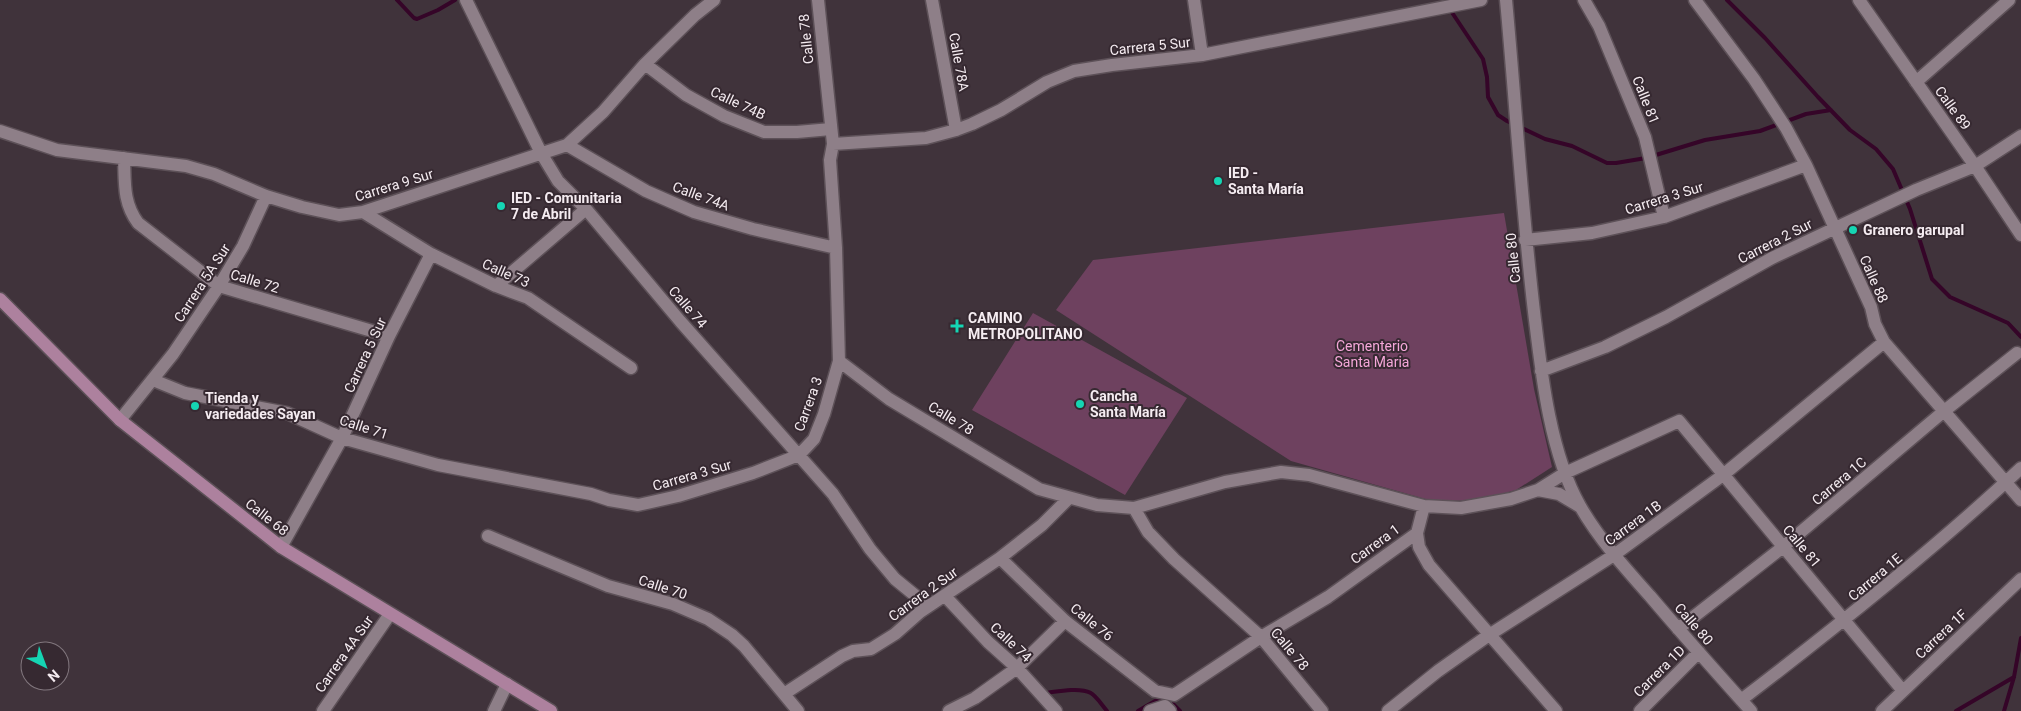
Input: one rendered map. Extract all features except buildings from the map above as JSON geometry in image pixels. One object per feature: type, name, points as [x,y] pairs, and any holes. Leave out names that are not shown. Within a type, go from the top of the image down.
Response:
[{"type":"street","name":"Calle 74","points":[[466,0],[541,153],[558,181],[586,209],[680,321],[833,494],[870,550],[895,579],[928,606]]},
{"type":"street","name":"Carrera 9 Sur","points":[[0,131],[57,150],[186,166],[214,174],[266,196],[302,207],[338,215],[363,212],[567,145],[603,112],[645,64],[695,15],[714,0]]},
{"type":"street","name":"Calle 78","points":[[818,0],[833,144],[830,160],[836,248],[839,361],[889,399],[1039,489],[1097,505],[1134,508],[1148,532],[1174,559],[1261,637],[1322,711]]},
{"type":"street","name":"Calle 78A","points":[[932,0],[956,130]]},
{"type":"street","points":[[1194,0],[1202,55]]},
{"type":"street","name":"Carrera 5 Sur","points":[[833,144],[926,138],[956,130],[1001,110],[1047,82],[1074,71],[1202,55],[1438,10],[1459,2],[1480,0]]},
{"type":"street","name":"Calle 80","points":[[1506,0],[1518,128],[1525,240],[1541,371],[1557,447],[1565,473],[1580,507],[1614,556],[1751,711]]},
{"type":"street","name":"Calle 81","points":[[1584,0],[1599,26],[1645,137],[1664,217]]},
{"type":"street","name":"Calle 88","points":[[1695,0],[1754,78],[1783,123],[1806,165],[1871,307],[1875,324],[1884,342],[2021,500]]},
{"type":"street","points":[[1916,82],[2009,0]]},
{"type":"street","name":"Calle 89","points":[[1862,2],[1976,166],[2021,235]]},
{"type":"street","name":"Calle 74B","points":[[645,64],[694,99],[724,116],[764,132],[831,129]]},
{"type":"street","name":"Carrera 2 Sur","points":[[1541,371],[1606,347],[1666,317],[1772,258],[1916,190],[1976,166],[2021,136]]},
{"type":"street","name":"Calle 74A","points":[[567,145],[646,191],[694,212],[754,229],[836,248]]},
{"type":"street","name":"Calle 72","points":[[124,158],[125,197],[130,212],[138,224],[219,286],[389,336]]},
{"type":"street","name":"Carrera 3 Sur","points":[[1525,240],[1592,233],[1664,217],[1806,165]]},
{"type":"street","name":"Carrera 5A Sur","points":[[153,380],[174,354],[219,286],[243,246],[266,196]]},
{"type":"street","points":[[496,286],[586,209]]},
{"type":"street","name":"Calle 73","points":[[363,212],[431,254],[496,286],[528,298],[631,368]]},
{"type":"street","name":"Carrera 5 Sur","points":[[281,547],[342,438],[389,336],[431,254]]},
{"type":"street","name":"Calle 68","points":[[0,299],[120,420],[281,547],[551,711]]},
{"type":"street","name":"Carrera 1B","points":[[1388,711],[1438,671],[1489,635],[1614,556],[1723,475],[1884,342]]},
{"type":"street","name":"Carrera 1C","points":[[1678,629],[1784,548],[1943,412],[2017,352]]},
{"type":"street","name":"Carrera 3","points":[[799,455],[814,439],[824,414],[839,361]]},
{"type":"street","points":[[120,420],[153,380]]},
{"type":"street","name":"Calle 71","points":[[153,380],[185,393],[287,413],[342,438],[438,465],[591,494]]},
{"type":"street","name":"Calle 81","points":[[1565,473],[1680,421],[1903,691]]},
{"type":"street","name":"Carrera 3 Sur","points":[[591,494],[608,500],[638,505],[678,496],[754,473],[799,455]]},
{"type":"street","name":"Carrera 1E","points":[[1741,700],[1846,620],[1948,535],[2021,468]]},
{"type":"street","points":[[1134,508],[1225,482],[1281,472],[1318,477],[1424,506],[1461,508],[1511,499],[1538,490],[1565,473]]},
{"type":"street","name":"Calle 80","points":[[1538,490],[1559,494],[1580,507]]},
{"type":"street","name":"Carrera 2 Sur","points":[[784,694],[842,656],[853,651],[871,648],[882,642],[928,606],[1000,558],[1042,525],[1068,498]]},
{"type":"street","name":"Carrera 1","points":[[1174,695],[1261,637],[1328,596],[1417,533],[1424,506]]},
{"type":"street","points":[[1417,533],[1419,547],[1429,565],[1556,711]]},
{"type":"street","name":"Calle 70","points":[[488,536],[608,586],[672,604],[708,619],[732,635],[744,646],[798,711]]},
{"type":"street","name":"Calle 76","points":[[1000,558],[1066,621],[1156,691],[1174,695]]},
{"type":"street","name":"Carrera 1F","points":[[1882,711],[2021,579]]},
{"type":"street","name":"Calle 74","points":[[945,596],[988,642],[1018,668],[1056,711]]},
{"type":"street","name":"Carrera 4A Sur","points":[[323,711],[390,614]]},
{"type":"street","points":[[949,711],[975,698],[1018,668],[1066,621]]},
{"type":"street","name":"Carrera 1D","points":[[1640,711],[1699,652]]},
{"type":"street","points":[[494,711],[507,684]]},
{"type":"street","points":[[1150,711],[1167,708]]},
{"type":"green space","name":"Cementerio Santa Maria","points":[[1504,213],[1534,389],[1552,467],[1516,490],[1476,501],[1429,500],[1291,461],[1056,310],[1093,260]]},
{"type":"green space","name":"Cancha Santa María","points":[[1033,313],[1187,398],[1125,495],[972,410]]},
{"type":"waterway","points":[[397,0],[417,19],[455,0]]},
{"type":"waterway","points":[[1446,0],[1453,14],[1483,59],[1487,77],[1488,97],[1498,115],[1545,139],[1572,146],[1607,163],[1646,158],[1705,140],[1760,131],[1806,114],[1831,110]]},
{"type":"waterway","points":[[1727,0],[1850,130],[1876,149],[1893,169],[1910,209],[1932,279],[1950,297],[2008,323],[2021,337]]},
{"type":"waterway","points":[[2004,711],[2014,677],[2021,638]]},
{"type":"waterway","points":[[1956,711],[2014,677]]},
{"type":"waterway","points":[[1047,693],[1071,690],[1089,692],[1096,697],[1107,711]]},
{"type":"waterway","points":[[1138,711],[1162,697],[1168,699],[1180,711]]},
{"type":"place","name":"IED - Santa María","points":[[1218,181]]},
{"type":"place","name":"IED - Comunitaria 7 de Abril","points":[[501,206]]},
{"type":"place","name":"Granero garupal","points":[[1853,230]]},
{"type":"place","name":"CAMINO METROPOLITANO","points":[[957,326]]},
{"type":"place","name":"Cancha Santa María","points":[[1080,404]]},
{"type":"place","name":"Tienda y variedades Sayan","points":[[195,406]]}]
